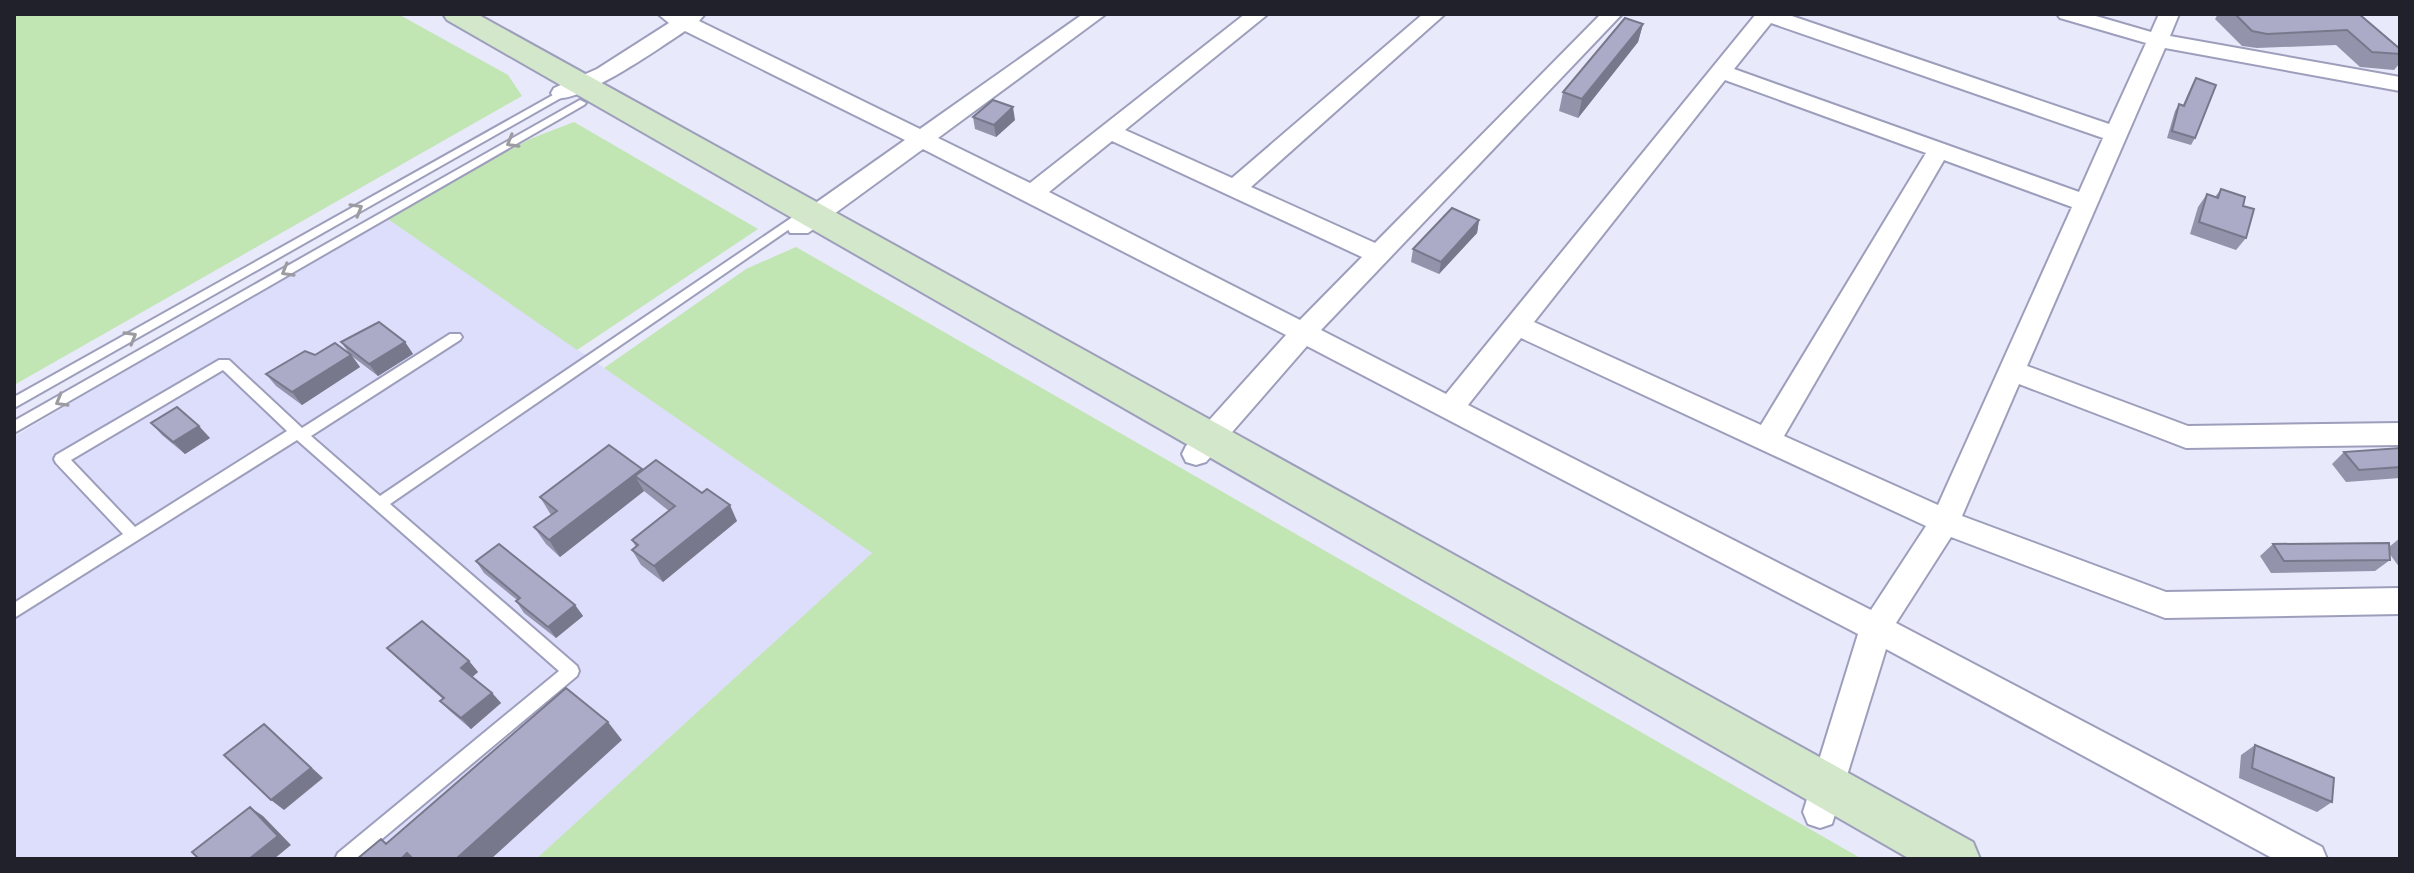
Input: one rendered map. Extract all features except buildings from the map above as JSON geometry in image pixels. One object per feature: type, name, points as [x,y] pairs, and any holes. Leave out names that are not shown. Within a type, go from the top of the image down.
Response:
[{"type":"street","points":[[425,14],[585,89]]},
{"type":"street","points":[[457,14],[803,219],[1914,853],[1956,859]]},
{"type":"street","points":[[803,219],[922,140],[1096,14]]},
{"type":"street","points":[[1032,193],[1258,14]]},
{"type":"street","points":[[1404,14],[1430,18]]},
{"type":"street","points":[[1203,447],[1303,333],[1612,14]]},
{"type":"street","points":[[1449,409],[1767,14],[2118,135]]},
{"type":"street","points":[[2067,14],[2157,40],[2397,87]]},
{"type":"street","points":[[1823,800],[1876,628],[1945,522],[2169,14]]},
{"type":"street","points":[[585,89],[683,17],[1032,193],[1876,628],[2309,859]]},
{"type":"street","points":[[1235,188],[1430,18]]},
{"type":"street","points":[[1721,71],[2087,204]]},
{"type":"street","points":[[1108,131],[1379,255]]},
{"type":"street","points":[[1767,440],[1939,150]]},
{"type":"street","points":[[1517,325],[1945,522],[2165,605],[2400,601]]},
{"type":"street","points":[[2014,371],[2186,437],[2400,434]]},
{"type":"lane","points":[[14,403],[585,89]]},
{"type":"lane","points":[[14,428],[585,89]]},
{"type":"lane","points":[[380,503],[803,219]]},
{"type":"lane","points":[[14,611],[455,337]]},
{"type":"lane","points":[[133,535],[61,459],[224,363],[299,434],[571,671],[344,859]]},
{"type":"shaded area","points":[[385,217],[872,553],[536,859],[14,859],[14,437]]},
{"type":"green space","points":[[14,14],[398,14],[508,75],[522,96],[14,385]]},
{"type":"green space","points":[[574,122],[758,229],[577,350],[385,217],[530,139]]},
{"type":"green space","points":[[796,247],[1862,859],[536,859],[872,553],[604,368],[746,269]]}]
